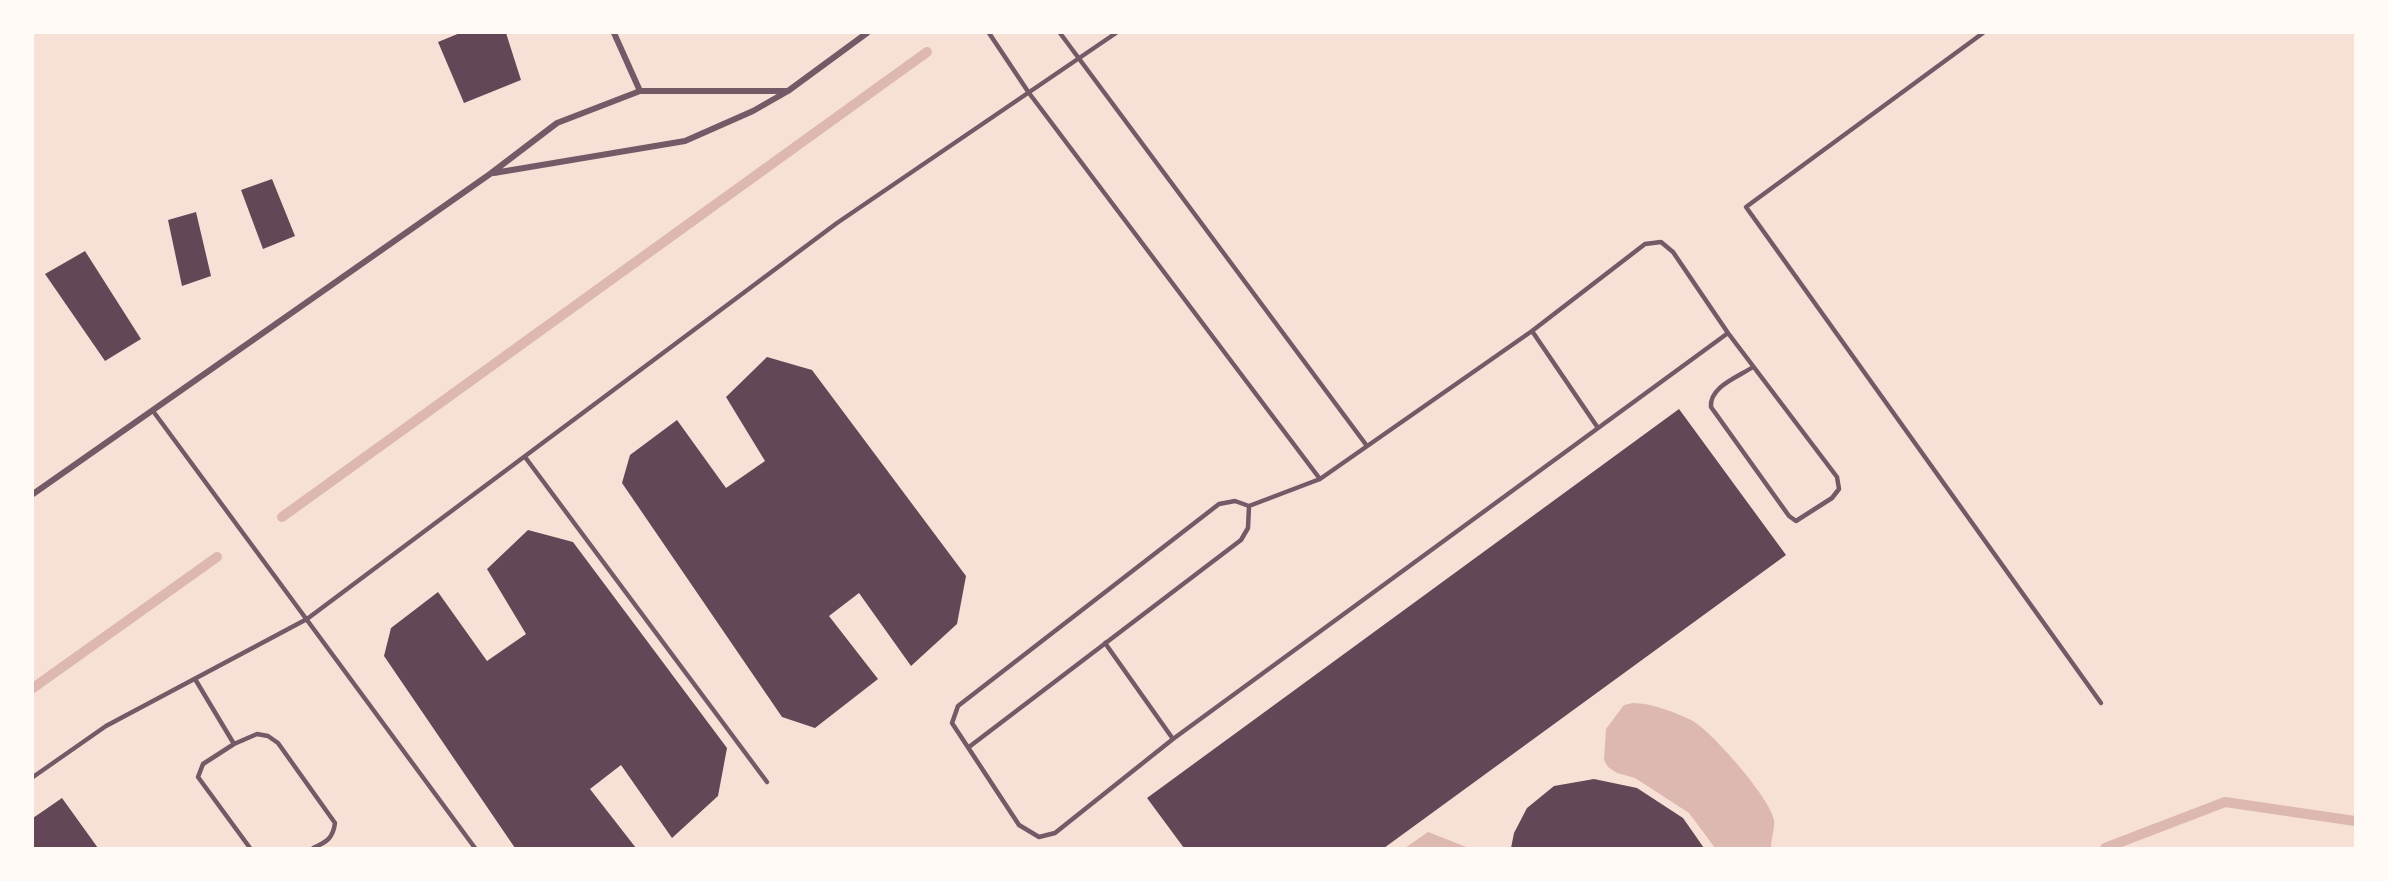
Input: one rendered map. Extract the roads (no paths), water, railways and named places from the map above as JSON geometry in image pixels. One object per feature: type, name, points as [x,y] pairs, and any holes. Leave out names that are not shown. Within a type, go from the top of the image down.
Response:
[{"type":"street","points":[[614,33],[640,91]]},
{"type":"street","points":[[490,174],[685,141],[753,111],[788,91],[867,33]]},
{"type":"street","points":[[33,494],[490,174],[557,123],[640,91],[788,91]]},
{"type":"lane","points":[[989,33],[1029,93],[1320,479]]},
{"type":"lane","points":[[1060,33],[1367,446]]},
{"type":"lane","points":[[33,777],[106,726],[307,619],[837,223],[1080,60],[1116,33]]},
{"type":"lane","points":[[1983,33],[1746,207],[2101,703]]},
{"type":"lane","points":[[1728,333],[1173,739],[1055,833],[1039,837],[1019,825],[952,723],[958,706],[1219,504],[1234,501],[1249,506],[1320,479],[1533,332],[1645,244],[1661,242],[1673,252],[1728,333],[1837,477],[1839,489],[1832,498],[1796,521],[1789,516],[1711,407],[1711,399],[1716,391],[1753,367]]},
{"type":"lane","points":[[1533,332],[1598,428]]},
{"type":"lane","points":[[153,411],[475,848]]},
{"type":"lane","points":[[525,457],[767,782]]},
{"type":"lane","points":[[969,747],[1241,540],[1248,528],[1249,506]]},
{"type":"lane","points":[[1105,643],[1173,739]]},
{"type":"lane","points":[[195,679],[234,744]]},
{"type":"lane","points":[[250,848],[198,777],[203,764],[234,744],[257,734],[268,736],[278,743],[335,823],[334,834],[327,842],[313,848]]},
{"type":"waterway","points":[[282,517],[927,52]]},
{"type":"waterway","points":[[33,688],[217,557]]},
{"type":"waterway","points":[[2105,848],[2225,802],[2355,821]]}]
